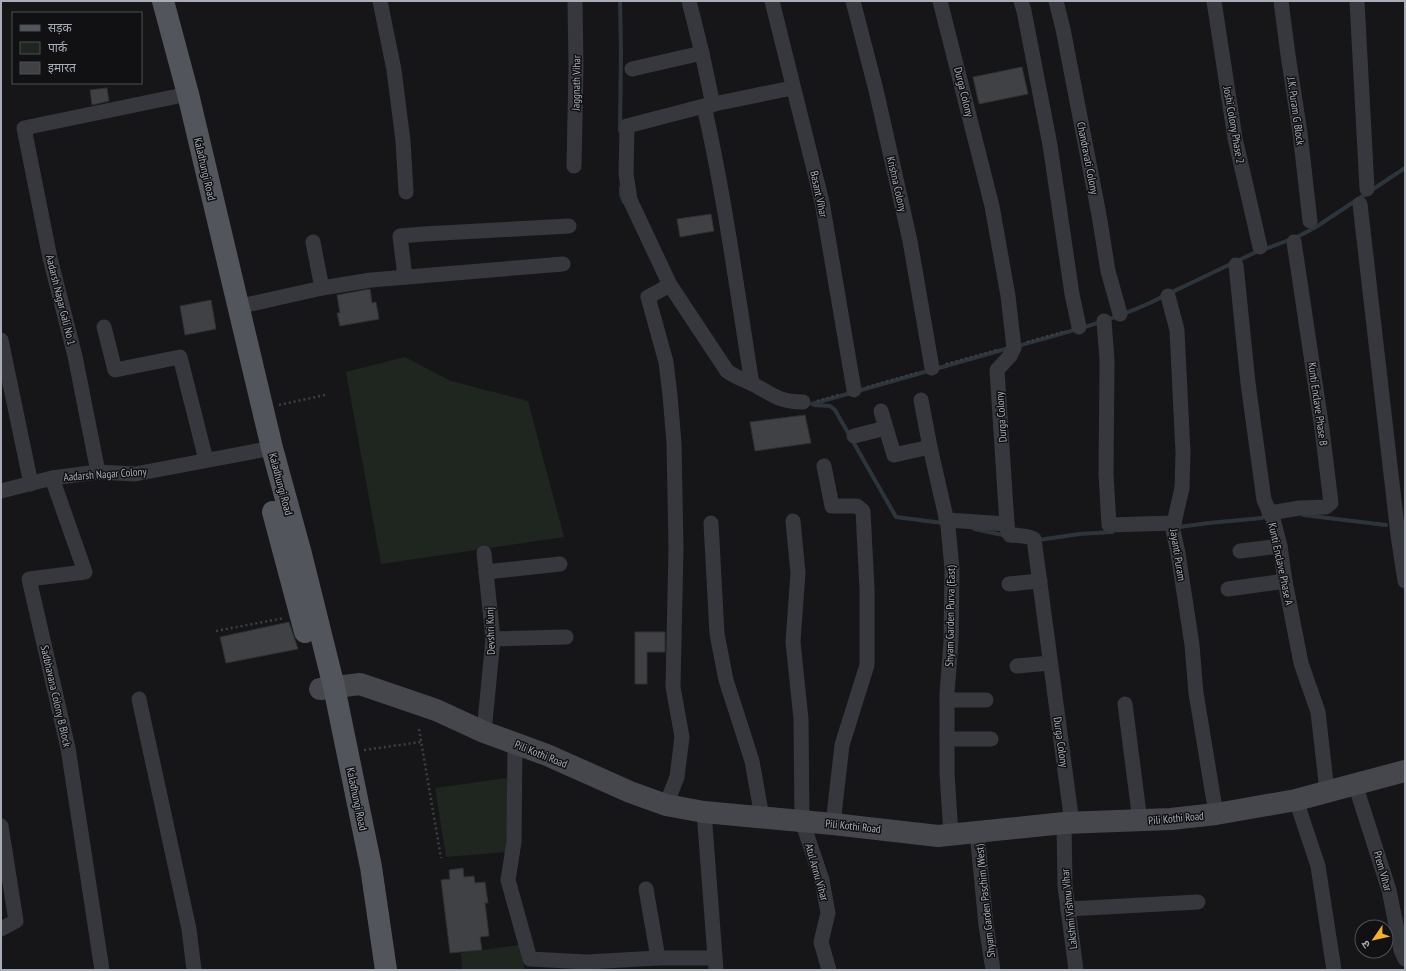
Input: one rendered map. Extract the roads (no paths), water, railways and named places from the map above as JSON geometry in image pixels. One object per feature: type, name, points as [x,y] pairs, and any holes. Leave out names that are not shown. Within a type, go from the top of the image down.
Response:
[{"type":"main road","name":"Kaladhungi Road","points":[[149,1],[181,96]]},
{"type":"main road","name":"Kaladhungi Road","points":[[163,1],[181,96],[265,450],[300,615],[327,688],[347,752],[371,867],[386,970]]},
{"type":"main road","name":"Kaladhungi Road","points":[[230,300],[262,409],[265,450],[300,554],[327,688],[373,970]]},
{"type":"street","points":[[380,1],[394,70],[403,141],[406,192]]},
{"type":"street","name":"Jaggnath Vihar","points":[[574,166],[576,67],[575,1]]},
{"type":"street","points":[[688,1],[702,52],[714,150],[752,384]]},
{"type":"street","name":"Basant Vihar","points":[[772,1],[792,88],[822,202],[854,390]]},
{"type":"street","name":"Krishna Colony","points":[[854,1],[876,90],[910,241],[932,368]]},
{"type":"street","name":"Durga Colony","points":[[940,1],[992,206],[1008,296],[1014,348],[1010,356],[998,370],[1007,524],[1008,532],[1011,535],[1030,536],[1034,539],[1068,823]]},
{"type":"street","points":[[1021,1],[1026,18],[1050,145],[1072,294],[1079,327]]},
{"type":"street","name":"Chandravati Colony","points":[[1056,1],[1066,45],[1108,271],[1120,314]]},
{"type":"street","name":"Joshi Colony Phase 2","points":[[1214,1],[1235,138],[1260,247]]},
{"type":"street","name":"J.K. Puram G Block","points":[[1282,1],[1310,221]]},
{"type":"street","points":[[1357,1],[1367,188]]},
{"type":"street","points":[[632,70],[702,52]]},
{"type":"street","points":[[792,88],[709,105],[627,126],[626,174],[630,200],[670,285],[727,371],[778,399],[803,402]]},
{"type":"street","name":"Aadarsh Nagar Gali No 1","points":[[98,472],[75,356],[50,258],[24,128],[181,96]]},
{"type":"street","points":[[1360,204],[1398,535],[1405,580]]},
{"type":"street","points":[[405,277],[400,236],[569,226]]},
{"type":"street","points":[[313,242],[322,288]]},
{"type":"street","name":"Kunti Enclave Phase B","points":[[1269,513],[1300,508],[1326,507],[1331,503],[1322,429],[1294,242]]},
{"type":"street","points":[[230,300],[371,280],[563,264]]},
{"type":"street","name":"Kunti Enclave Phase A","points":[[1236,265],[1248,383],[1264,500],[1273,519],[1280,546],[1285,582],[1301,663],[1318,712],[1327,791]]},
{"type":"street","points":[[666,805],[677,777],[682,737],[673,687],[676,548],[674,457],[666,362],[648,298],[670,285]]},
{"type":"street","name":"Jayanti Puram","points":[[1168,296],[1177,330],[1183,454],[1182,488],[1173,530],[1192,645],[1196,694],[1216,814]]},
{"type":"street","points":[[1104,321],[1107,360],[1106,474],[1109,525],[1174,523]]},
{"type":"street","points":[[104,327],[115,370],[180,357],[206,460]]},
{"type":"street","points":[[1,340],[31,484]]},
{"type":"street","name":"Shyam Garden Purva (East)","points":[[921,400],[946,520],[952,569],[951,636],[947,700],[947,773],[951,835]]},
{"type":"street","points":[[881,411],[894,455],[930,447]]},
{"type":"street","points":[[854,436],[886,428]]},
{"type":"street","name":"Aadarsh Nagar Colony","points":[[1,491],[52,478],[98,472],[135,474],[265,450]]},
{"type":"street","points":[[824,466],[832,506],[857,506],[863,511],[867,589],[867,665],[842,745],[833,824]]},
{"type":"street","name":"Sadbhavana Colony B Block","points":[[52,478],[86,572],[29,580],[68,748],[102,970]]},
{"type":"street","points":[[946,520],[1007,524]]},
{"type":"street","name":"Atul Annu Vihar","points":[[793,521],[798,573],[793,642],[801,718],[802,821],[822,880],[827,907],[828,913],[821,942],[829,970]]},
{"type":"street","points":[[711,522],[717,634],[726,680],[752,761],[762,817]]},
{"type":"street","points":[[1240,551],[1280,546]]},
{"type":"street","name":"Devshri Kunj","points":[[484,553],[493,639],[484,732]]},
{"type":"street","points":[[486,572],[560,564]]},
{"type":"street","points":[[1009,584],[1040,581]]},
{"type":"street","points":[[1228,589],[1285,582]]},
{"type":"street","points":[[493,639],[566,637]]},
{"type":"street","points":[[1018,666],[1050,663]]},
{"type":"street","name":"Pili Kothi Road","points":[[327,688],[360,684],[436,710],[484,732],[547,755],[630,792],[666,805],[704,812],[833,824],[938,836],[1068,823],[1140,821],[1216,814],[1296,800],[1405,771]]},
{"type":"street","points":[[138,699],[189,929],[194,970]]},
{"type":"street","points":[[947,700],[986,700]]},
{"type":"street","points":[[1125,704],[1140,821]]},
{"type":"street","points":[[947,739],[991,739]]},
{"type":"street","points":[[515,743],[514,842],[508,880],[530,959],[587,966],[658,958],[715,964],[704,812]]},
{"type":"street","name":"Prem Vihar","points":[[1355,784],[1389,890],[1401,950],[1405,959]]},
{"type":"street","points":[[1296,800],[1318,866],[1334,970]]},
{"type":"street","name":"Lakshmi Vishnu Vihar","points":[[1068,823],[1065,886],[1076,970]]},
{"type":"street","points":[[1,826],[16,922],[1,929]]},
{"type":"street","name":"Shyam Garden Paschim (West)","points":[[978,832],[986,925],[993,970]]},
{"type":"street","points":[[646,889],[658,958]]},
{"type":"street","points":[[1068,909],[1198,902]]},
{"type":"waterway","points":[[620,1],[620,131]]},
{"type":"waterway","points":[[1170,293],[1254,253],[1297,237],[1316,227],[1405,168]]},
{"type":"waterway","points":[[621,187],[621,195],[624,202]]},
{"type":"waterway","points":[[1018,346],[1111,319],[1164,296]]},
{"type":"waterway","points":[[812,404],[1009,348]]},
{"type":"waterway","points":[[814,405],[830,406],[835,410],[896,517],[943,523]]},
{"type":"waterway","points":[[1303,515],[1386,525]]},
{"type":"waterway","points":[[1179,527],[1262,518]]},
{"type":"waterway","points":[[974,529],[1003,535],[1007,540],[1012,541]]},
{"type":"waterway","points":[[1039,540],[1079,534],[1112,532]]}]
